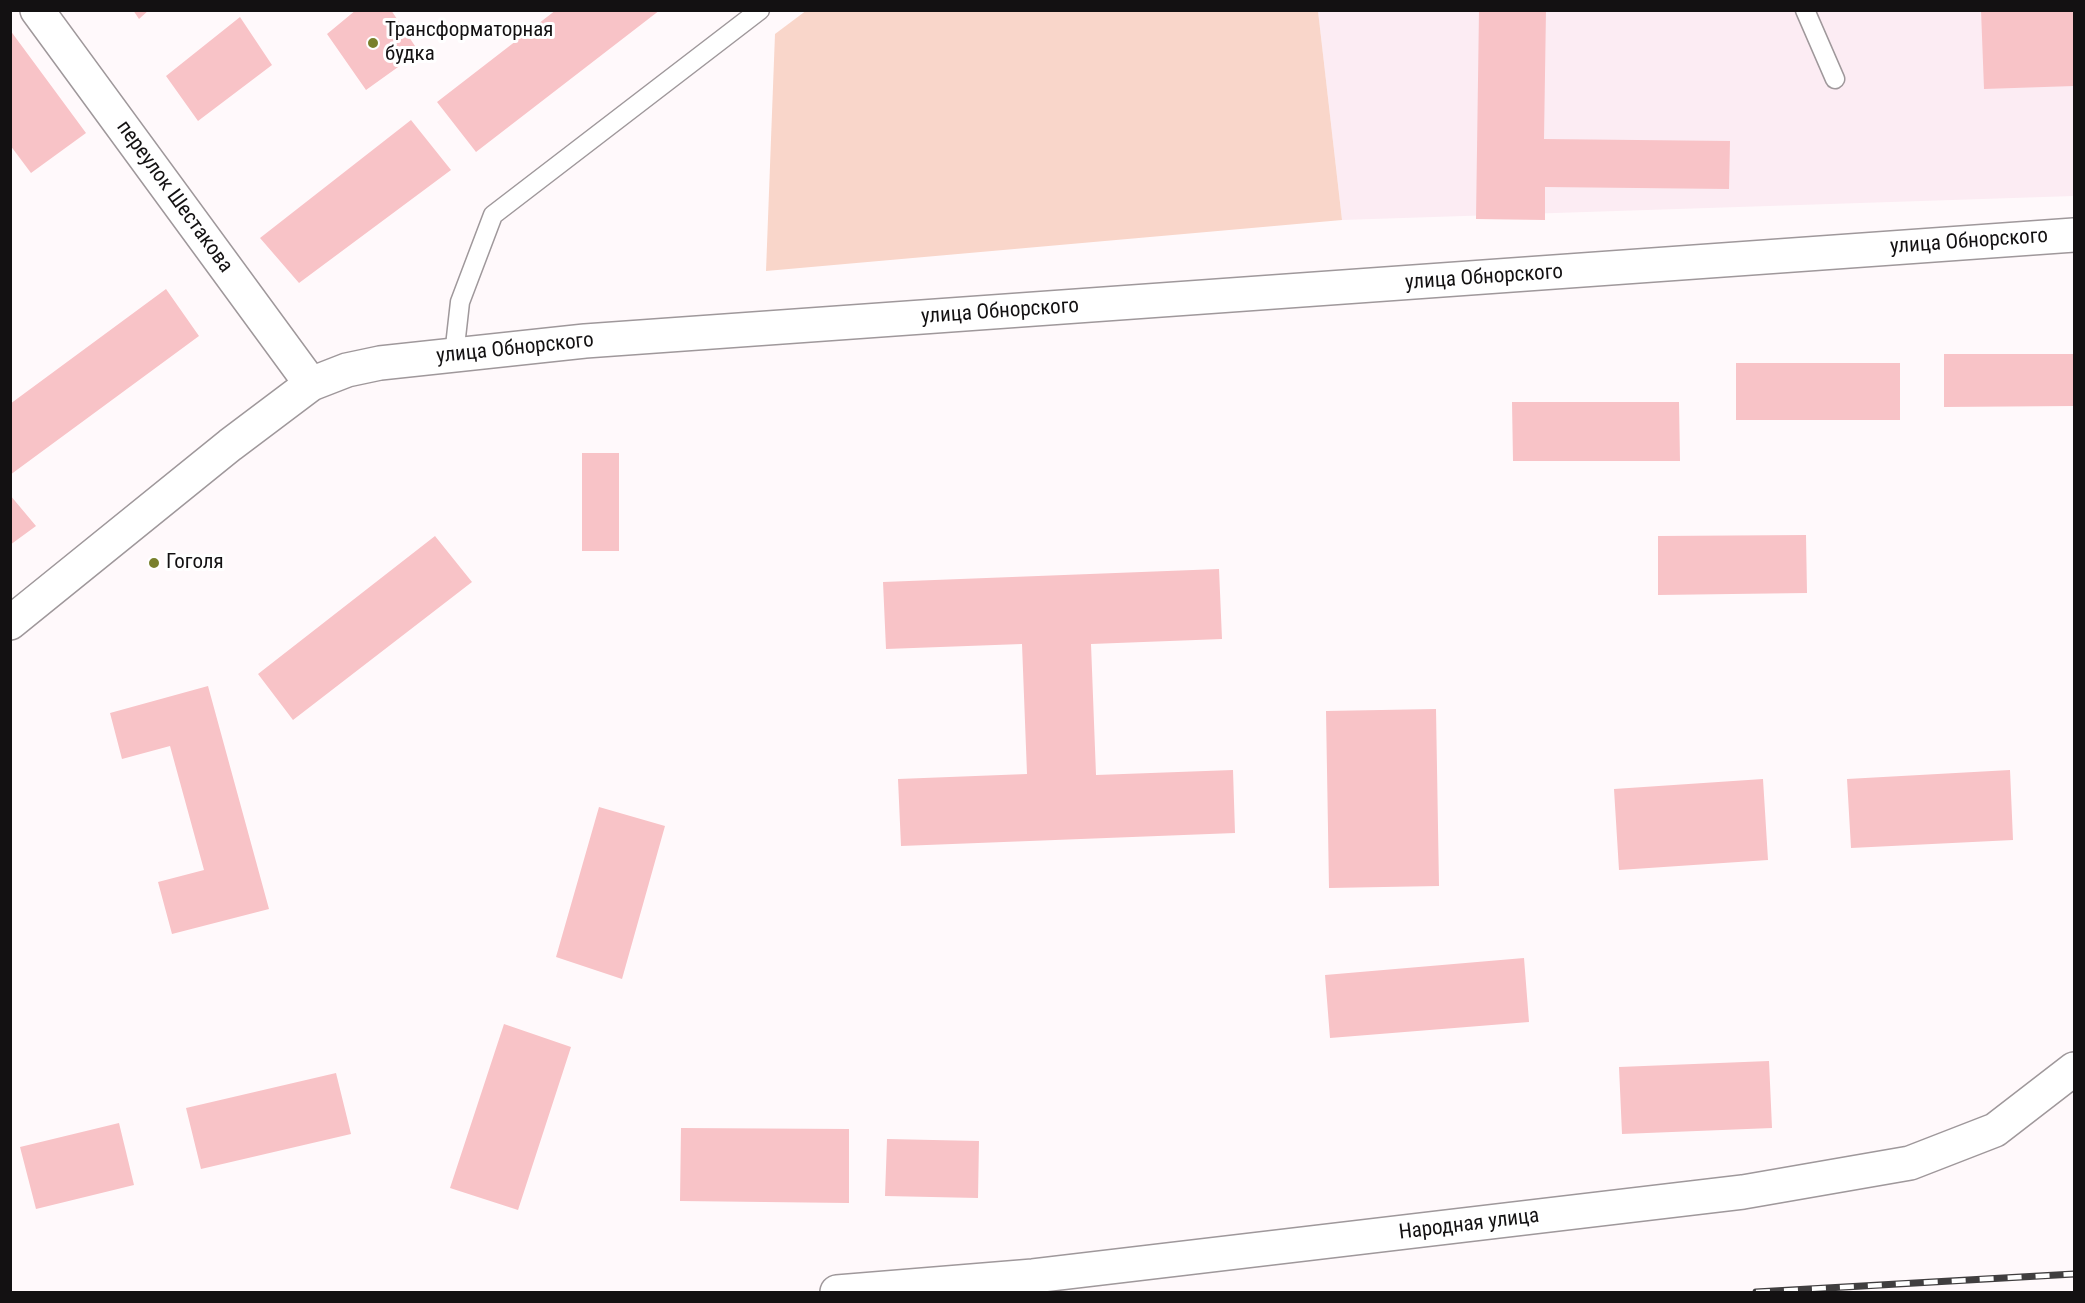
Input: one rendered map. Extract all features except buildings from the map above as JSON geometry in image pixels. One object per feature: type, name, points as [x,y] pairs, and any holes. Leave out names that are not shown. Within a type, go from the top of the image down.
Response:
[{"type":"main road","name":"переулок Шестакова","points":[[37,10],[311,384]]},
{"type":"main road","name":"улица Обнорского","points":[[10,622],[230,445],[311,384],[347,370],[380,363],[597,340],[2074,235]]},
{"type":"main road","name":"Народная улица","points":[[837,1293],[1033,1276],[1743,1192],[1910,1163],[1995,1130],[2074,1069]]},
{"type":"lane","points":[[454,355],[459,302],[493,215],[759,10]]},
{"type":"lane","points":[[1805,10],[1835,80]]},
{"type":"shaded area","points":[[807,10],[1318,11],[1342,220],[766,271],[775,34]]},
{"type":"shaded area","points":[[1318,11],[2074,11],[2074,196],[1342,220]]},
{"type":"railway","points":[[1756,1292],[2074,1274]]},
{"type":"place","name":"Трансформаторная будка","points":[[373,43]]},
{"type":"place","name":"Гоголя","points":[[154,563]]}]
